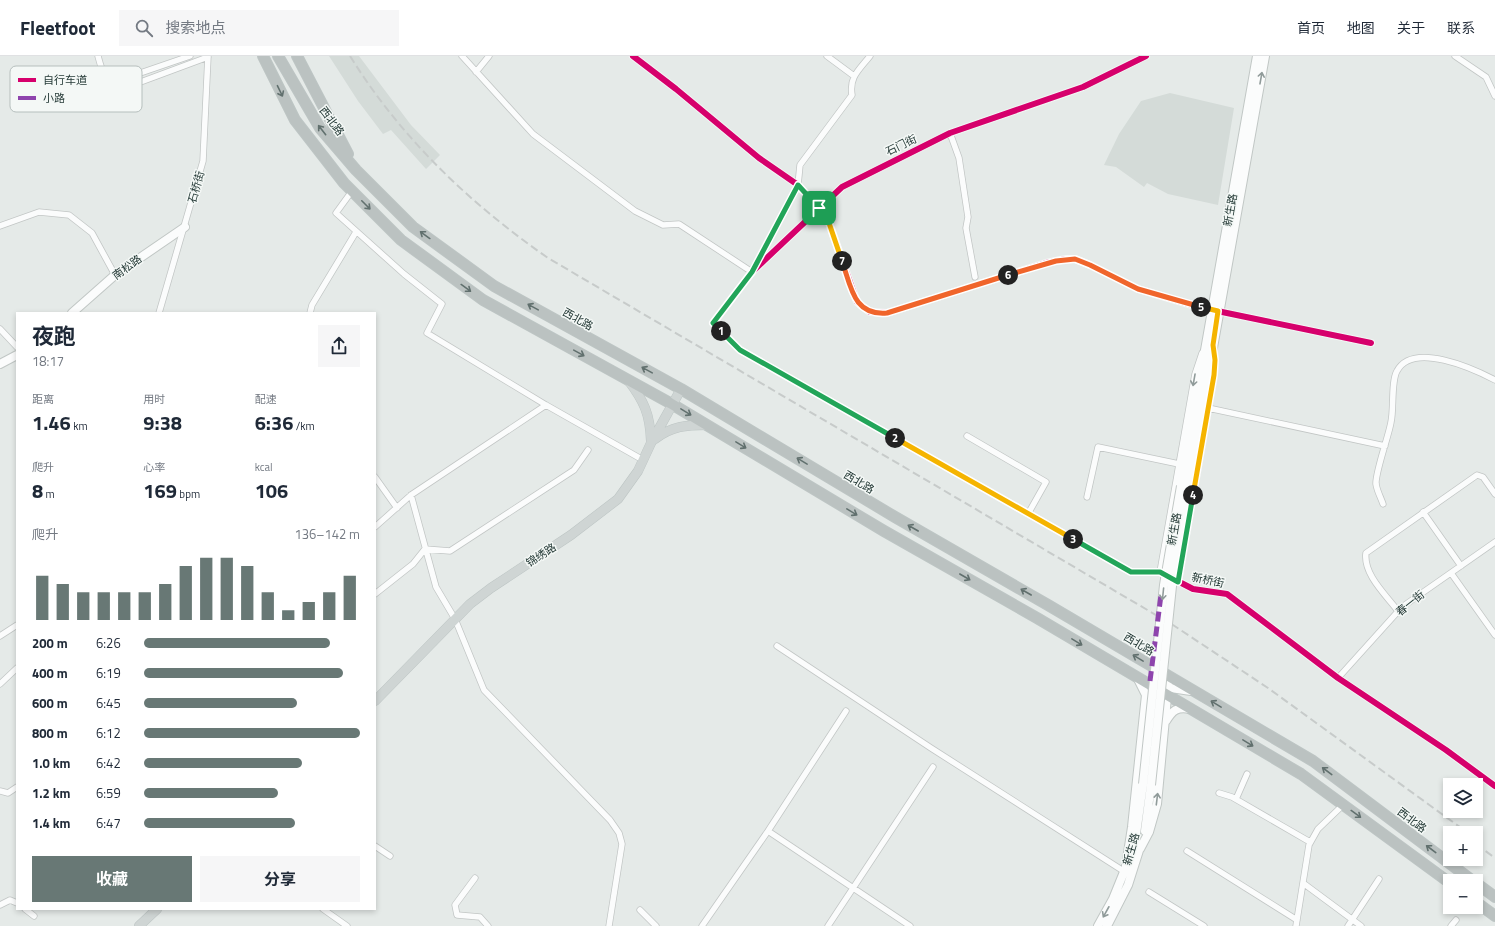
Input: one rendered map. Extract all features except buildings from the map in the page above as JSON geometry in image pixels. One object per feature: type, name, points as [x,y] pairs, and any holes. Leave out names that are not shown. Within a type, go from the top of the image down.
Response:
[{"type":"highway","points":[[263,56],[295,120],[352,191],[401,240],[483,300],[672,404],[884,531],[1155,688],[1168,691],[1190,709],[1301,774],[1443,878]]},
{"type":"highway","name":"西北路","points":[[278,56],[320,128],[356,170],[413,227],[494,286],[681,389],[895,517],[1313,761],[1464,874]]},
{"type":"highway","points":[[297,56],[356,170]]},
{"type":"highway","points":[[1483,888],[1495,897]]},
{"type":"highway","points":[[1483,907],[1495,916]]},
{"type":"main road","name":"新生路","points":[[1216,310],[1257,56]]},
{"type":"main road","name":"新生路","points":[[1107,926],[1128,885],[1145,831],[1147,785],[1164,584],[1185,487],[1216,310],[1264,56]]},
{"type":"main road","name":"南松路","points":[[73,312],[115,275],[185,226]]},
{"type":"main road","points":[[0,364],[16,356]]},
{"type":"main road","points":[[628,379],[642,398],[650,424],[651,442]]},
{"type":"main road","name":"锦绣路","points":[[376,700],[455,619],[491,588],[571,535],[608,508],[628,487],[681,389]]},
{"type":"main road","points":[[651,442],[665,431],[676,426],[707,425]]},
{"type":"main road","points":[[1125,872],[1132,827],[1146,695],[1144,687],[1135,676]]},
{"type":"main road","points":[[1140,849],[1149,832],[1157,804],[1169,676]]},
{"type":"main road","points":[[1146,695],[1155,688]]},
{"type":"main road","points":[[1168,691],[1196,692]]},
{"type":"main road","points":[[1164,726],[1171,713],[1176,709],[1182,707],[1190,709]]},
{"type":"main road","name":"新生路","points":[[1098,926],[1113,899],[1125,872],[1137,830],[1147,785]]},
{"type":"main road","points":[[139,926],[156,910]]},
{"type":"street","points":[[98,56],[101,66]]},
{"type":"street","points":[[142,72],[190,56]]},
{"type":"street","points":[[462,56],[533,134],[635,211],[663,225],[679,224],[752,272],[798,185],[800,165],[852,95],[851,86],[854,76],[870,56]]},
{"type":"street","points":[[476,72],[489,56]]},
{"type":"street","points":[[633,56],[676,88],[759,158],[798,185],[828,220],[854,295],[862,308],[870,312],[887,313],[1046,263],[1066,259],[1083,262],[1138,289],[1216,310],[1371,343]]},
{"type":"street","points":[[827,56],[854,76]]},
{"type":"street","name":"石门街","points":[[713,323],[752,272],[842,187],[950,133],[1083,87],[1146,56]]},
{"type":"street","points":[[1455,56],[1486,77],[1495,96]]},
{"type":"street","points":[[142,81],[199,58],[208,57]]},
{"type":"street","name":"石桥街","points":[[159,312],[203,161],[208,57]]},
{"type":"street","points":[[950,133],[959,158],[968,217],[966,228],[975,277]]},
{"type":"street","points":[[352,191],[336,213],[404,274],[442,304],[427,333],[546,405],[643,460]]},
{"type":"street","points":[[0,226],[39,212],[69,215],[92,234],[115,275]]},
{"type":"street","points":[[310,312],[312,305],[356,232]]},
{"type":"street","name":"新桥街","points":[[713,323],[740,350],[1131,572],[1160,572],[1193,589],[1227,594],[1338,678],[1446,750],[1495,786]]},
{"type":"street","points":[[0,329],[16,346]]},
{"type":"street","points":[[1178,582],[1215,368],[1210,344]]},
{"type":"street","points":[[1160,572],[1195,374],[1210,344]]},
{"type":"street","points":[[1383,504],[1376,483],[1391,422],[1397,371],[1406,361],[1418,357],[1433,357],[1477,372],[1495,380]]},
{"type":"street","points":[[376,526],[411,495],[546,405]]},
{"type":"street","points":[[1208,408],[1385,446]]},
{"type":"street","points":[[967,436],[1046,482],[1028,514]]},
{"type":"street","points":[[1087,497],[1098,447],[1179,464]]},
{"type":"street","points":[[425,549],[450,551],[574,470],[588,450]]},
{"type":"street","points":[[1398,611],[1368,570],[1365,560],[1366,553],[1476,474],[1483,477],[1495,494]]},
{"type":"street","points":[[376,478],[397,508]]},
{"type":"street","points":[[411,495],[436,588],[455,619],[484,690],[610,820],[620,833],[622,844],[608,926]]},
{"type":"street","points":[[1423,512],[1461,566]]},
{"type":"street","name":"春一街","points":[[1338,678],[1398,611],[1495,542]]},
{"type":"street","points":[[376,593],[413,564],[425,549]]},
{"type":"street","points":[[1451,572],[1495,635]]},
{"type":"street","points":[[0,636],[16,626]]},
{"type":"street","points":[[777,646],[931,748],[1125,872]]},
{"type":"street","points":[[0,684],[16,669]]},
{"type":"street","points":[[702,926],[768,831],[846,711]]},
{"type":"street","points":[[828,926],[933,767]]},
{"type":"street","points":[[1236,799],[1247,774]]},
{"type":"street","points":[[0,791],[8,793],[16,788]]},
{"type":"street","points":[[1219,793],[1236,799],[1310,842]]},
{"type":"street","points":[[1187,851],[1297,923],[1310,842],[1318,829],[1343,805]]},
{"type":"street","points":[[768,831],[910,926]]},
{"type":"street","points":[[376,847],[390,856]]},
{"type":"street","points":[[475,878],[455,904],[457,915],[480,917],[488,926]]},
{"type":"street","points":[[1348,926],[1379,879]]},
{"type":"street","points":[[1303,883],[1361,926]]},
{"type":"street","points":[[1148,892],[1204,926]]},
{"type":"street","points":[[0,905],[10,900],[16,903]]},
{"type":"street","points":[[26,910],[34,916]]},
{"type":"street","points":[[324,910],[347,926]]},
{"type":"street","points":[[640,910],[656,926]]},
{"type":"street","points":[[1451,926],[1456,920]]},
{"type":"shaded area","points":[[329,56],[359,56],[411,125],[440,155],[426,169],[391,130],[383,134],[358,101]]},
{"type":"shaded area","points":[[1170,93],[1234,108],[1218,205],[1168,194],[1147,183],[1144,187],[1116,167],[1104,165],[1119,134],[1141,101]]},
{"type":"railway","points":[[350,56],[391,114],[438,167],[491,215],[548,258],[1173,625],[1268,688],[1458,826]]},
{"type":"railway","points":[[1483,849],[1495,858]]},
{"type":"marked path","points":[[1150,681],[1161,595]]},
{"type":"cycle path","points":[[633,56],[676,89],[759,158],[798,185],[828,220],[857,302],[870,312],[887,313],[1046,263],[1066,259],[1075,259],[1138,289],[1198,307],[1371,343]]},
{"type":"cycle path","points":[[1146,56],[1083,87],[950,133],[842,187],[752,272],[713,323],[740,350],[1131,572],[1160,572],[1193,589],[1227,594],[1338,678],[1446,750],[1495,786]]},
{"type":"route","points":[[798,185],[819,208],[828,220],[857,302],[862,308],[870,312],[878,314],[887,313],[1046,263],[1066,259],[1075,259],[1083,262],[1118,281],[1138,289],[1198,307],[1218,311],[1213,345],[1215,360],[1214,375],[1178,582],[1160,572],[1131,572],[740,350],[713,323],[752,272],[798,185]]}]
